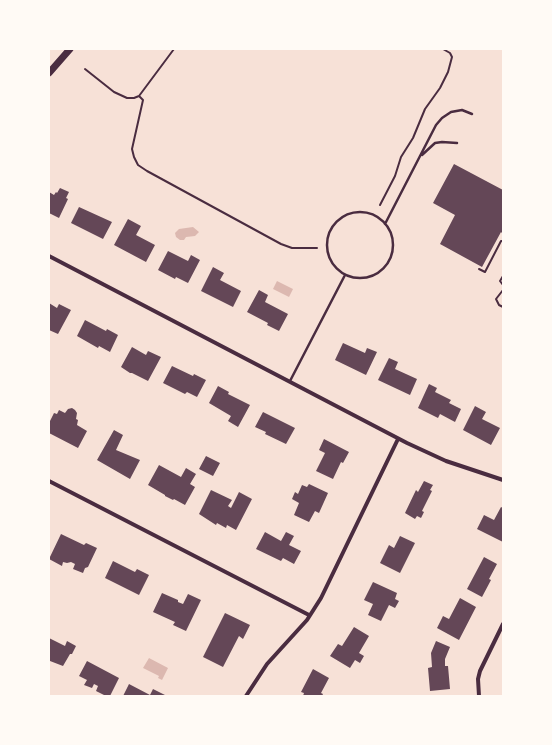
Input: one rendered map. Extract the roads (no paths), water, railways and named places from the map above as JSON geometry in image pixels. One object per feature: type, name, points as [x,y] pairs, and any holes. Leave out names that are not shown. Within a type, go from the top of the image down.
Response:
[{"type":"street","points":[[49,73],[70,49]]},
{"type":"street","points":[[49,256],[398,439],[446,461],[503,480]]},
{"type":"street","points":[[246,696],[267,664],[309,615],[321,598],[398,439]]},
{"type":"street","points":[[49,481],[309,615]]},
{"type":"street","points":[[480,696],[478,679],[480,671],[503,624]]},
{"type":"lane","points":[[386,224],[436,125],[442,118],[451,112],[467,111],[472,114]]},
{"type":"lane","points":[[418,160],[435,143],[457,143]]},
{"type":"lane","points":[[365,213],[380,219],[386,224],[393,240],[393,249],[386,266],[379,272],[367,277],[354,277],[346,275],[334,265],[328,250],[328,235],[337,222],[350,214],[365,213]]},
{"type":"lane","points":[[290,382],[346,275]]}]
